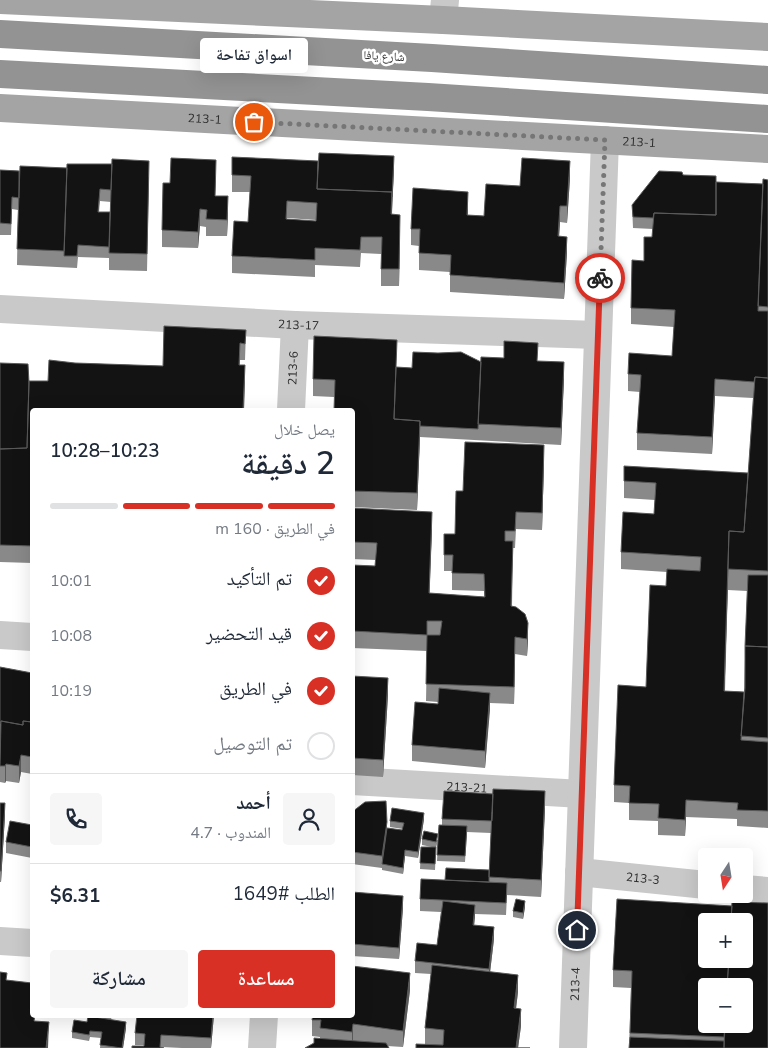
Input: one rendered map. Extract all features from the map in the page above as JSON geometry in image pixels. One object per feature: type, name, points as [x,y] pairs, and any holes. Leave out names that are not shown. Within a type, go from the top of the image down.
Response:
[{"type":"highway","name":"شارع يافا","points":[[0,34],[432,58],[768,80]]},
{"type":"highway","points":[[0,74],[428,97],[768,119]]},
{"type":"main road","points":[[0,0],[444,10],[768,37]]},
{"type":"main road","name":"213-1","points":[[0,108],[768,149]]},
{"type":"street","name":"213-4","points":[[573,1048],[605,140]]},
{"type":"street","name":"213-17","points":[[0,309],[295,325],[598,336]]},
{"type":"street","name":"213-6","points":[[291,408],[295,325]]},
{"type":"street","points":[[0,635],[30,637]]},
{"type":"street","name":"213-21","points":[[355,781],[582,794]]},
{"type":"street","name":"213-3","points":[[579,872],[698,884]]},
{"type":"street","points":[[753,890],[768,891]]},
{"type":"street","points":[[0,942],[30,943]]},
{"type":"street","points":[[262,1048],[264,1018]]},
{"type":"building","points":[[319,153],[394,156],[392,197],[392,192],[317,189]]},
{"type":"building","points":[[232,157],[318,161],[317,189],[392,192],[391,214],[400,215],[399,269],[381,269],[382,237],[361,237],[360,250],[315,248],[315,260],[232,256],[234,221],[248,222],[251,176],[232,175]],"holes":[[[287,201],[317,203],[316,221],[286,219]]]},
{"type":"building","points":[[171,158],[216,160],[215,196],[228,196],[227,220],[206,219],[207,210],[200,209],[198,232],[162,230],[163,183],[170,183]]},
{"type":"building","points":[[522,158],[570,161],[567,206],[560,206],[558,236],[567,237],[564,283],[450,275],[451,255],[419,253],[420,229],[411,229],[413,188],[468,192],[467,215],[484,216],[486,184],[520,186]]},
{"type":"building","points":[[112,159],[149,161],[147,254],[109,253]]},
{"type":"building","points":[[67,164],[112,164],[111,190],[100,189],[98,212],[110,212],[109,247],[78,245],[77,256],[64,256]]},
{"type":"building","points":[[20,166],[67,168],[64,251],[17,249]]},
{"type":"building","points":[[0,170],[19,171],[19,198],[12,197],[11,224],[0,223]]},
{"type":"building","points":[[659,171],[682,172],[683,175],[716,176],[716,215],[654,213],[653,218],[633,217],[632,205]]},
{"type":"building","points":[[763,179],[768,180],[768,307],[758,306]]},
{"type":"building","points":[[716,182],[763,184],[758,311],[768,311],[768,378],[755,377],[754,382],[715,379],[712,437],[637,433],[641,375],[628,374],[629,353],[672,356],[675,310],[631,308],[632,260],[644,261],[644,237],[652,237],[654,213],[716,215]]},
{"type":"building","points":[[164,326],[246,330],[245,344],[240,343],[239,365],[245,365],[243,408],[30,408],[30,546],[0,545],[0,449],[27,448],[29,381],[48,381],[49,360],[75,363],[163,366]]},
{"type":"building","points":[[314,336],[397,340],[394,419],[420,421],[417,493],[355,491],[355,408],[334,408],[335,380],[313,379]]},
{"type":"building","points":[[504,341],[538,343],[537,361],[564,362],[561,428],[478,424],[481,357],[504,358]]},
{"type":"building","points":[[413,352],[461,352],[481,362],[478,429],[420,426],[420,421],[394,419],[396,367],[412,368]]},
{"type":"building","points":[[0,363],[28,364],[27,448],[0,449]]},
{"type":"building","points":[[755,377],[768,378],[768,571],[728,569],[729,531],[744,532]]},
{"type":"building","points":[[465,442],[544,445],[542,513],[516,512],[515,531],[505,531],[505,541],[513,541],[511,606],[516,607],[525,614],[528,623],[527,639],[515,637],[514,687],[426,684],[427,635],[355,631],[355,565],[375,566],[377,543],[355,542],[355,508],[432,512],[429,593],[485,597],[484,574],[452,573],[453,555],[444,555],[444,534],[455,534],[456,491],[463,491]],"holes":[[[427,621],[442,621],[440,635],[427,635]]]},
{"type":"building","points":[[624,466],[748,473],[744,532],[729,531],[724,691],[744,692],[741,740],[768,742],[768,811],[737,810],[738,803],[686,800],[685,820],[658,818],[659,804],[629,803],[630,786],[614,785],[618,685],[646,687],[650,585],[666,586],[667,569],[700,571],[701,557],[621,552],[623,512],[654,514],[656,483],[624,481]]},
{"type":"building","points":[[748,575],[768,575],[768,647],[745,646]]},
{"type":"building","points":[[745,646],[768,647],[768,738],[741,736],[745,688]]},
{"type":"building","points":[[0,667],[30,673],[30,722],[23,721],[23,725],[1,721],[0,724]]},
{"type":"building","points":[[355,676],[388,678],[383,760],[355,758]]},
{"type":"building","points":[[439,688],[490,693],[485,751],[412,745],[415,702],[438,704]]},
{"type":"building","points":[[1,721],[23,725],[23,721],[30,722],[30,757],[21,755],[19,766],[6,764],[5,766],[0,766]]},
{"type":"building","points":[[493,789],[545,791],[541,880],[489,877]]},
{"type":"building","points":[[444,791],[493,794],[492,821],[442,819]]},
{"type":"building","points":[[386,801],[387,822],[382,856],[355,852],[355,810],[365,802]]},
{"type":"building","points":[[0,803],[5,803],[1,871],[0,871]]},
{"type":"building","points":[[392,808],[424,813],[418,852],[405,850],[403,868],[382,864],[387,828],[402,830],[404,823],[390,821]]},
{"type":"building","points":[[10,821],[30,825],[30,847],[6,842]]},
{"type":"building","points":[[439,825],[467,826],[465,856],[437,855]]},
{"type":"building","points":[[424,831],[438,834],[436,842],[422,839]]},
{"type":"building","points":[[421,847],[436,847],[435,864],[420,863]]},
{"type":"building","points":[[446,868],[489,870],[489,882],[445,880]]},
{"type":"building","points":[[421,879],[507,883],[506,903],[420,899]]},
{"type":"building","points":[[355,892],[403,896],[399,948],[355,944]]},
{"type":"building","points":[[516,899],[525,901],[523,913],[513,911]]},
{"type":"building","points":[[617,899],[732,906],[732,913],[698,913],[698,968],[728,968],[728,978],[698,978],[698,1033],[724,1033],[724,1037],[630,1033],[632,971],[613,970]]},
{"type":"building","points":[[443,901],[475,905],[473,925],[494,927],[489,969],[415,961],[417,943],[437,945]]},
{"type":"building","points":[[732,903],[768,903],[768,1048],[724,1048],[725,1033],[753,1033],[753,978],[728,978],[728,968],[753,968],[753,913],[731,913]]},
{"type":"building","points":[[432,965],[518,975],[514,1008],[521,1009],[516,1048],[416,1048],[416,1044],[443,1045],[444,1030],[425,1028]]},
{"type":"building","points":[[355,966],[410,973],[403,1031],[353,1024],[352,1032],[320,1028],[321,1020],[312,1020],[312,1018],[355,1018]]},
{"type":"building","points":[[0,972],[7,973],[6,980],[30,983],[30,1018],[34,1018],[34,1021],[49,1022],[46,1048],[0,1048]]},
{"type":"building","points":[[88,1018],[101,1018],[126,1022],[122,1048],[100,1045],[102,1032],[90,1031],[89,1035],[72,1032],[74,1020],[87,1022]]},
{"type":"building","points":[[137,1018],[213,1018],[211,1038],[161,1035],[160,1047],[164,1048],[132,1048],[132,1046],[144,1046],[145,1034],[135,1033]]},
{"type":"building","points":[[630,1037],[724,1041],[724,1048],[629,1048]]},
{"type":"building","points":[[314,1038],[386,1043],[389,1048],[305,1048],[314,1043]]},
{"type":"way so far","points":[[254,122],[605,140],[600,278]]},
{"type":"place","name":"اسواق تفاحة","points":[[254,122]]},
{"type":"route","points":[[577,930],[600,278]]}]
